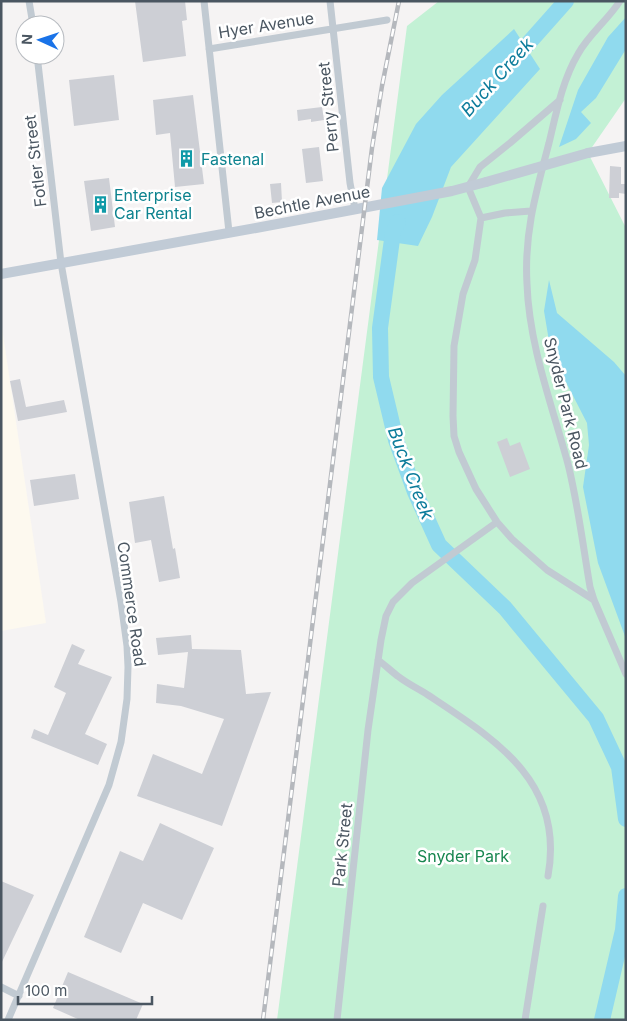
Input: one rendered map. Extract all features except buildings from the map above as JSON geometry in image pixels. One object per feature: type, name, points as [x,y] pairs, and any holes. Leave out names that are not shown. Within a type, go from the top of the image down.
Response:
[{"type":"main road","name":"Bechtle Avenue","points":[[1,274],[452,191],[588,153],[626,146]]},
{"type":"street","points":[[29,1],[31,15]]},
{"type":"street","points":[[204,1],[230,232]]},
{"type":"street","name":"Perry Street","points":[[330,1],[350,183],[355,209]]},
{"type":"street","name":"Snyder Park Road","points":[[620,1],[579,52],[572,64],[560,100],[531,211],[526,266],[529,304],[544,379],[568,466],[594,600],[626,674]]},
{"type":"street","name":"Hyer Avenue","points":[[209,49],[387,20]]},
{"type":"street","name":"Fotler Street","points":[[38,65],[61,263]]},
{"type":"street","points":[[560,100],[480,167],[468,187],[482,218],[475,260],[462,294],[454,346],[454,436],[465,468],[497,522],[529,556],[547,570],[594,600]]},
{"type":"street","points":[[482,218],[505,213],[531,211]]},
{"type":"street","name":"Commerce Road","points":[[8,1020],[109,785],[121,742],[127,699],[127,646],[122,612],[61,263]]},
{"type":"street","points":[[497,522],[412,583],[393,602],[386,616],[378,660],[399,678],[478,728],[499,744],[526,774],[541,803],[547,820],[550,853],[548,876]]},
{"type":"street","name":"Park Street","points":[[337,1020],[368,730],[378,660]]},
{"type":"street","points":[[525,1020],[543,906]]},
{"type":"street","points":[[1,988],[19,996]]},
{"type":"shaded area","points":[[1,321],[46,623],[1,631]]},
{"type":"green space","name":"Snyder Park","points":[[439,1],[626,1],[626,98],[588,153],[626,228],[626,1020],[277,1020],[407,26]]},
{"type":"water","points":[[626,17],[626,49],[596,98],[581,112],[591,123],[576,139],[559,147],[578,90],[608,37]]},
{"type":"water","points":[[514,29],[540,69],[451,167],[432,217],[418,246],[377,240],[382,188],[416,124],[442,95]]},
{"type":"water","points":[[549,280],[557,313],[614,362],[626,376],[626,639],[598,563],[583,487],[589,445],[587,423],[551,353],[544,311]]},
{"type":"waterway","name":"Buck Creek","points":[[511,63],[566,1]]},
{"type":"waterway","name":"Buck Creek","points":[[398,222],[393,232],[380,328],[381,377],[396,440],[415,492],[439,545],[505,608],[596,718],[619,767],[626,819]]},
{"type":"waterway","name":"Buck Creek","points":[[602,1020],[623,930],[626,896]]},
{"type":"railway","points":[[263,1020],[372,148],[399,1]]},
{"type":"place","name":"Fastenal","points":[[187,159]]},
{"type":"place","name":"Enterprise Car Rental","points":[[100,204]]}]
